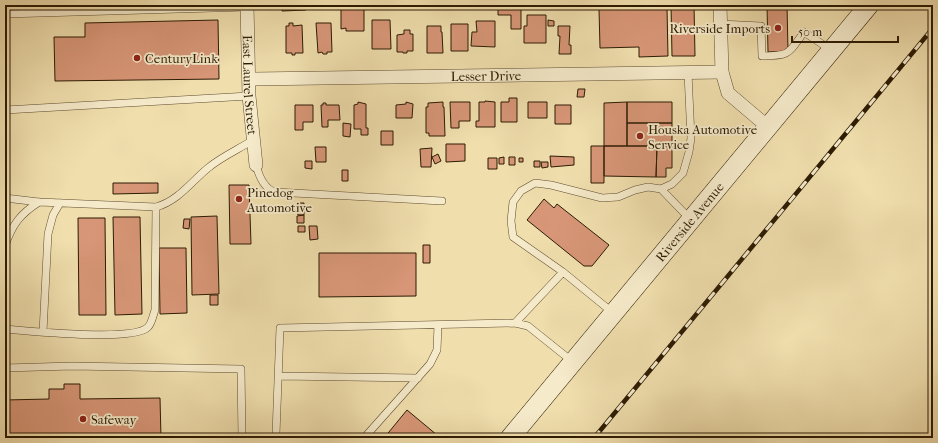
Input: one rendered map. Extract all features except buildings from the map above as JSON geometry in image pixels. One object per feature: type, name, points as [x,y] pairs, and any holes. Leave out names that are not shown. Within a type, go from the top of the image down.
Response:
[{"type":"main road","name":"Riverside Avenue","points":[[510,438],[869,5]]},
{"type":"street","points":[[720,5],[722,72],[728,93],[768,127]]},
{"type":"street","name":"East Laurel Street","points":[[247,6],[249,96],[256,165]]},
{"type":"street","name":"Lesser Drive","points":[[249,79],[722,72]]},
{"type":"lane","points":[[5,14],[247,6]]},
{"type":"lane","points":[[720,24],[761,26],[762,56],[781,56],[789,52],[804,32],[831,50]]},
{"type":"lane","points":[[613,313],[563,272],[513,237],[511,221],[513,202],[521,191],[535,183],[552,185],[602,198],[618,197],[648,187],[661,189],[672,184],[683,173],[692,138],[688,73]]},
{"type":"lane","points":[[5,110],[249,96]]},
{"type":"lane","points":[[5,198],[39,202],[156,207],[170,202],[209,168],[254,140]]},
{"type":"lane","points":[[256,165],[265,185],[268,189],[275,192],[442,201]]},
{"type":"lane","points":[[661,189],[691,220]]},
{"type":"lane","points":[[5,246],[22,214],[39,202]]},
{"type":"lane","points":[[43,332],[48,234],[53,215],[60,203]]},
{"type":"lane","points":[[5,328],[43,332],[112,334],[133,332],[148,327],[155,310],[156,207]]},
{"type":"lane","points":[[515,323],[563,272]]},
{"type":"lane","points":[[277,438],[280,328],[515,323],[528,326],[573,362]]},
{"type":"lane","points":[[364,438],[430,364],[438,350],[438,325]]},
{"type":"lane","points":[[5,368],[72,366],[241,369],[242,438]]},
{"type":"lane","points":[[278,376],[418,378]]},
{"type":"green space","points":[[5,5],[86,5],[5,7]]},
{"type":"railway","points":[[594,438],[933,28]]},
{"type":"place","name":"Riverside Imports","points":[[778,28]]},
{"type":"place","name":"CenturyLink","points":[[137,58]]},
{"type":"place","name":"Houska Automotive Service","points":[[640,136]]},
{"type":"place","name":"Pinedog Automotive","points":[[239,199]]},
{"type":"place","name":"Safeway","points":[[83,419]]}]
